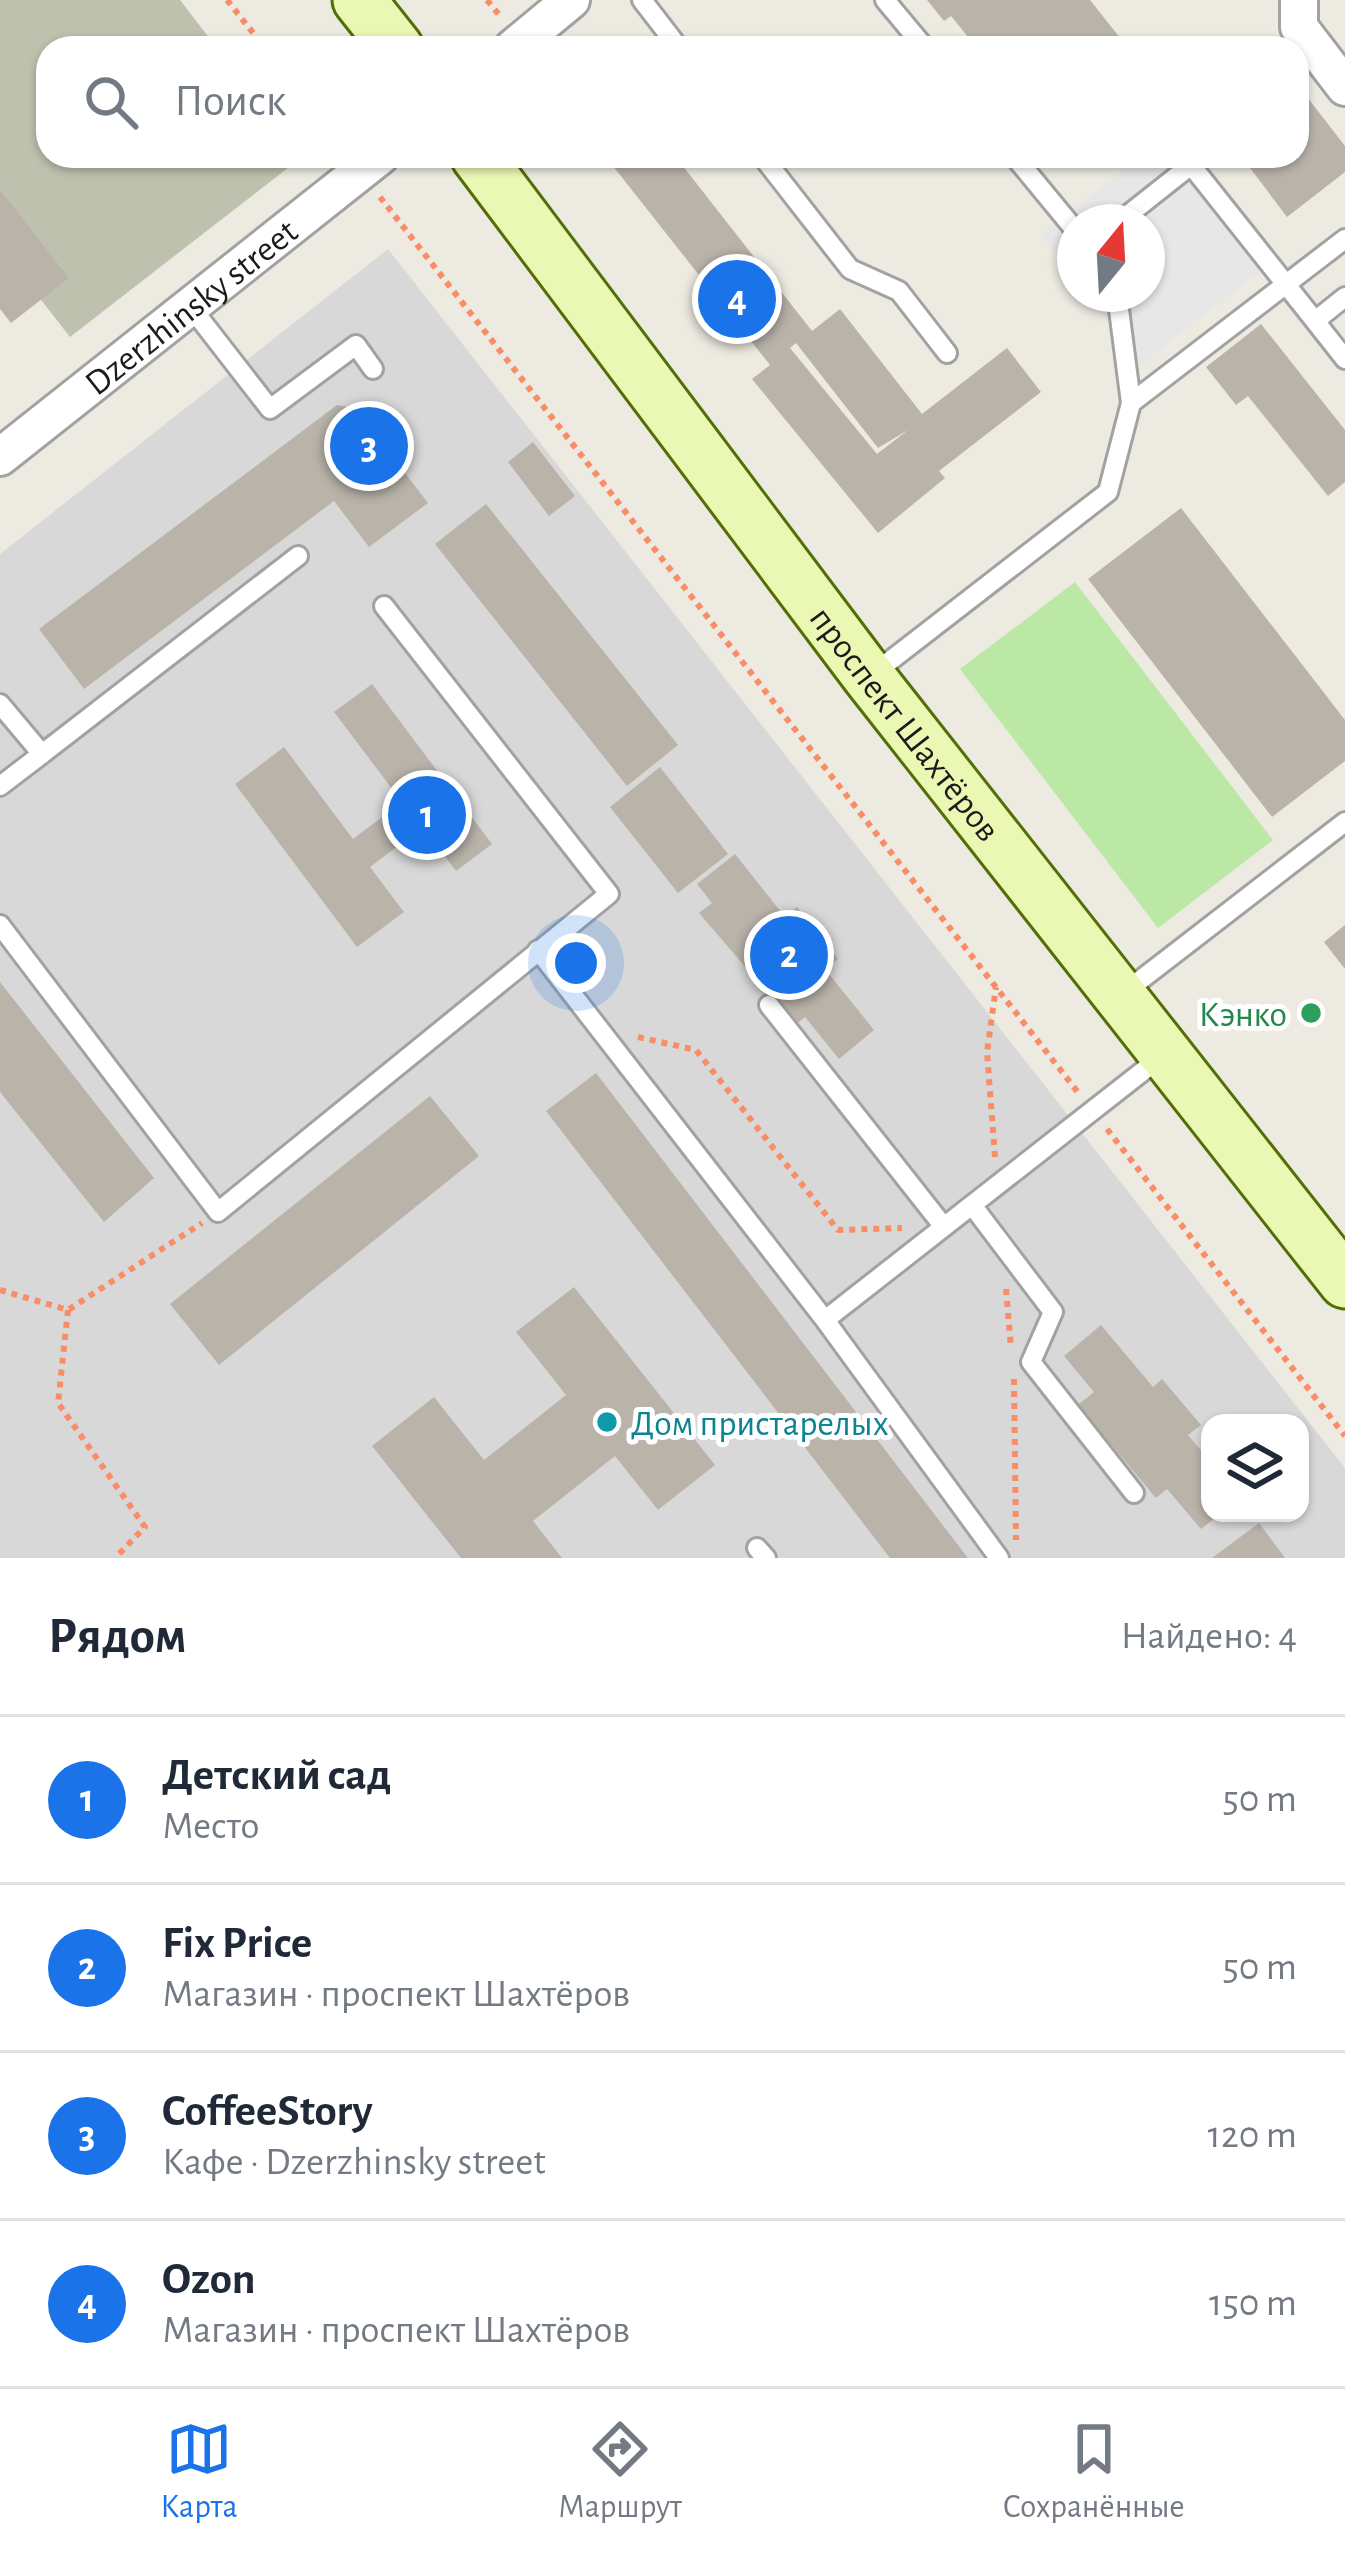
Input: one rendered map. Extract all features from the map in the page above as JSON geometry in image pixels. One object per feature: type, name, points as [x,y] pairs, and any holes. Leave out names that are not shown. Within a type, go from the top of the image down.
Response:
[{"type":"main road","points":[[359,0],[388,36]]},
{"type":"main road","name":"проспект Шахтёров","points":[[485,168],[869,677],[1345,1282]]},
{"type":"street","points":[[1299,0],[1299,27],[1306,36]]},
{"type":"street","points":[[525,36],[558,4]]},
{"type":"street","points":[[1309,40],[1345,87]]},
{"type":"street","name":"Dzerzhinsky street","points":[[0,457],[365,168]]},
{"type":"lane","points":[[641,0],[670,36]]},
{"type":"lane","points":[[885,0],[915,36]]},
{"type":"lane","points":[[771,168],[850,269],[899,291],[947,353]]},
{"type":"lane","points":[[1024,168],[1057,208]]},
{"type":"lane","points":[[1142,204],[1187,168]]},
{"type":"lane","points":[[1193,168],[1345,359]]},
{"type":"lane","points":[[1131,403],[1345,239]]},
{"type":"lane","points":[[1315,321],[1345,297]]},
{"type":"lane","points":[[190,306],[270,410],[356,345],[373,369]]},
{"type":"lane","points":[[869,677],[1108,492],[1131,403],[1119,312]]},
{"type":"lane","points":[[0,787],[298,556]]},
{"type":"lane","points":[[0,925],[218,1212],[609,894],[384,606]]},
{"type":"lane","points":[[0,704],[42,754]]},
{"type":"lane","points":[[1118,998],[1345,823]]},
{"type":"lane","points":[[538,950],[825,1320],[999,1558]]},
{"type":"lane","points":[[769,1005],[944,1227]]},
{"type":"lane","points":[[825,1320],[1163,1055]]},
{"type":"lane","points":[[972,1205],[1054,1312],[1030,1362],[1134,1492]]},
{"type":"path","points":[[227,0],[256,36]]},
{"type":"path","points":[[373,168],[1345,1436]]},
{"type":"path","points":[[599,1029],[696,1050],[838,1230],[944,1227]]},
{"type":"path","points":[[0,1290],[68,1310],[218,1212]]},
{"type":"path","points":[[68,1310],[58,1403],[145,1527],[115,1558]]},
{"type":"path","points":[[1016,1558],[1018,1426]]},
{"type":"shaded area","points":[[0,0],[180,0],[208,36],[36,36],[36,168],[288,168],[70,337],[0,247]]},
{"type":"shaded area","points":[[1127,168],[1194,168],[1269,265],[1141,364],[1100,312],[1165,312],[1165,204],[1080,204]]},
{"type":"shaded area","points":[[1057,222],[1057,257],[1040,235]]},
{"type":"shaded area","points":[[388,249],[1303,1414],[1201,1414],[1201,1522],[1309,1522],[1309,1422],[1345,1468],[1345,1558],[0,1558],[0,554]]},
{"type":"green space","points":[[1075,582],[1273,840],[1158,928],[960,669]]},
{"type":"building","points":[[927,0],[1090,0],[1118,36],[967,36],[951,16],[944,21]]},
{"type":"building","points":[[1309,100],[1345,146],[1345,172],[1287,217],[1250,168],[1309,168]]},
{"type":"building","points":[[614,168],[684,168],[812,331],[840,309],[922,414],[1007,348],[1041,392],[939,471],[945,478],[878,533],[752,379],[770,365]],"holes":[[[796,343],[878,448],[908,430],[877,454],[790,348]]]},
{"type":"building","points":[[0,190],[69,278],[11,323],[0,309]]},
{"type":"building","points":[[1261,324],[1345,430],[1345,482],[1328,496],[1248,396],[1236,405],[1206,367]]},
{"type":"building","points":[[337,405],[351,408],[379,434],[383,431],[401,455],[395,460],[428,503],[369,547],[334,501],[84,689],[39,629]]},
{"type":"building","points":[[533,442],[575,496],[549,516],[508,462]]},
{"type":"building","points":[[486,504],[678,745],[627,786],[435,544]]},
{"type":"building","points":[[1181,508],[1345,720],[1345,761],[1272,817],[1088,579]]},
{"type":"building","points":[[372,684],[492,844],[456,871],[423,827],[370,867],[404,912],[357,947],[235,784],[284,747],[353,839],[402,802],[334,712]]},
{"type":"building","points":[[660,767],[728,854],[678,893],[610,807]]},
{"type":"building","points":[[735,854],[785,917],[797,907],[838,959],[825,969],[874,1030],[839,1059],[805,1017],[795,1025],[699,913],[712,903],[697,884]]},
{"type":"building","points":[[1345,925],[1345,969],[1324,942]]},
{"type":"building","points":[[0,982],[154,1178],[104,1222],[0,1092]]},
{"type":"building","points":[[596,1073],[968,1558],[890,1558],[546,1111]]},
{"type":"building","points":[[430,1096],[479,1156],[219,1365],[170,1304]]},
{"type":"building","name":"Дом пристарелых","points":[[574,1287],[715,1465],[658,1510],[615,1456],[533,1521],[562,1558],[461,1558],[372,1446],[434,1397],[484,1460],[566,1395],[516,1332]]},
{"type":"building","points":[[1101,1325],[1153,1387],[1162,1379],[1201,1425],[1188,1435],[1201,1450],[1201,1522],[1210,1522],[1201,1529],[1167,1489],[1156,1498],[1078,1405],[1094,1392],[1064,1356]]},
{"type":"building","points":[[1259,1523],[1285,1558],[1212,1558]]},
{"type":"place","name":"Ozon","points":[[737,299]]},
{"type":"place","name":"CoffeeStory","points":[[369,446]]},
{"type":"place","name":"Детский сад","points":[[427,815]]},
{"type":"place","name":"Fix Price","points":[[789,955]]},
{"type":"place","name":"Кэнко","points":[[1311,1013]]},
{"type":"place","name":"Дом пристарелых","points":[[607,1422]]}]
